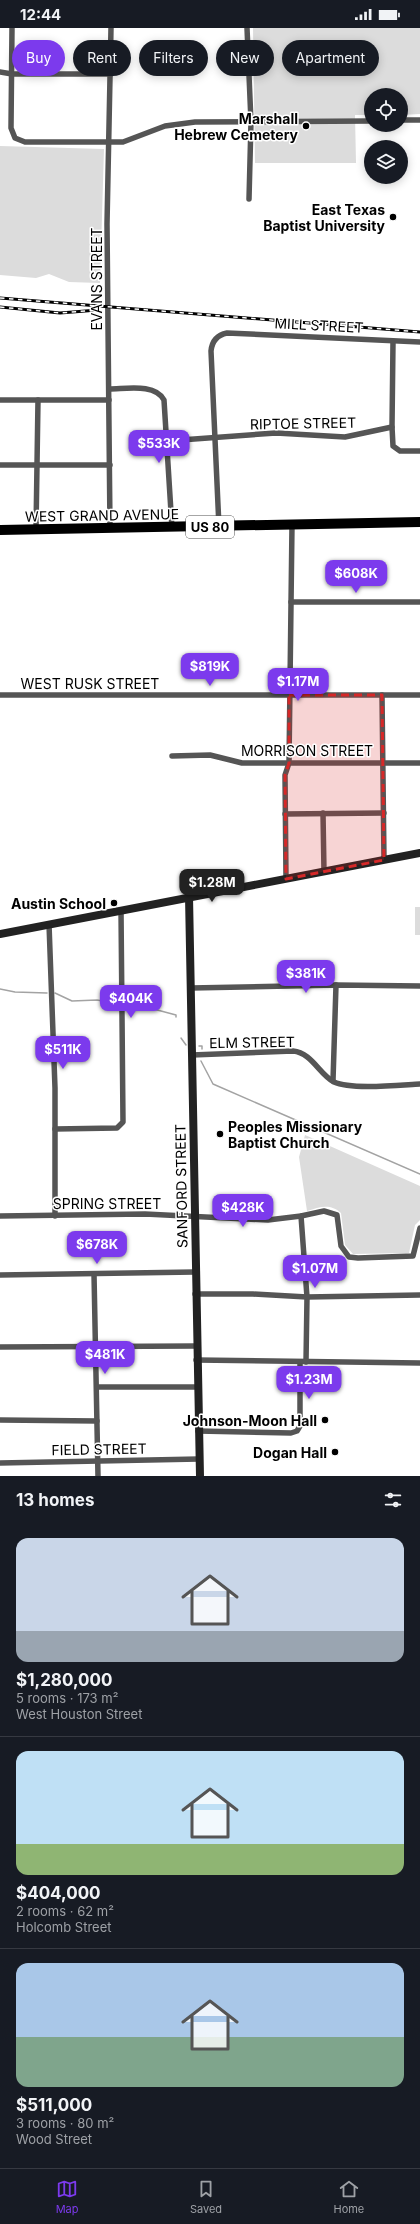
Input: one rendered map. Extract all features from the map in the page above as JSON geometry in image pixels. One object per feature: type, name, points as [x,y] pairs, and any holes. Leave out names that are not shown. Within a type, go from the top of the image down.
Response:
[{"type":"highway","name":"WEST GRAND AVENUE","points":[[0,530],[172,528],[420,522]]},
{"type":"street","points":[[12,28],[12,40]]},
{"type":"street","name":"EVANS STREET","points":[[111,28],[111,40]]},
{"type":"street","points":[[247,28],[251,122],[249,199]]},
{"type":"street","points":[[0,72],[12,74],[11,128],[15,138],[32,143],[110,143],[134,139],[165,126],[177,124],[364,121]]},
{"type":"street","name":"EVANS STREET","points":[[110,529],[107,224],[111,76]]},
{"type":"street","points":[[408,120],[420,120]]},
{"type":"street","name":"MILL STREET","points":[[215,439],[211,351],[213,341],[217,336],[227,333],[393,342],[420,342]]},
{"type":"street","points":[[393,342],[393,443],[397,450],[420,451]]},
{"type":"street","points":[[109,389],[148,389],[153,390],[161,396],[164,406],[167,441],[172,528]]},
{"type":"street","points":[[0,400],[109,400]]},
{"type":"street","points":[[36,530],[38,400]]},
{"type":"street","name":"RIPTOE STREET","points":[[167,441],[215,439],[276,433],[345,437],[392,427]]},
{"type":"street","points":[[215,439],[219,527]]},
{"type":"street","points":[[0,465],[110,465]]},
{"type":"street","points":[[286,878],[285,775],[289,763],[292,525]]},
{"type":"street","points":[[292,602],[420,602]]},
{"type":"street","points":[[382,695],[384,860]]},
{"type":"street","name":"WEST RUSK STREET","points":[[0,696],[420,695]]},
{"type":"street","name":"MORRISON STREET","points":[[172,756],[206,755],[238,763],[420,763]]},
{"type":"street","points":[[285,814],[384,812]]},
{"type":"street","points":[[323,813],[324,872]]},
{"type":"street","points":[[0,934],[189,896],[420,853]]},
{"type":"street","name":"SANFORD STREET","points":[[189,896],[196,1387],[200,1476]]},
{"type":"street","points":[[55,1129],[117,1128],[122,1124],[121,910]]},
{"type":"street","points":[[49,924],[55,1088],[55,1216]]},
{"type":"street","points":[[191,988],[336,985],[420,986]]},
{"type":"street","points":[[333,1081],[336,985]]},
{"type":"street","name":"ELM STREET","points":[[192,1055],[297,1051],[307,1056],[333,1081],[347,1086],[420,1084]]},
{"type":"street","name":"SPRING STREET","points":[[0,1216],[145,1214],[268,1220],[301,1216],[324,1211],[336,1215],[341,1246],[345,1254],[353,1258],[414,1256],[420,1228]]},
{"type":"street","points":[[198,1431],[291,1433],[297,1431],[300,1426],[307,1297],[301,1216]]},
{"type":"street","points":[[0,1275],[195,1272]]},
{"type":"street","points":[[94,1274],[98,1476]]},
{"type":"street","points":[[195,1294],[253,1294],[307,1297],[420,1295]]},
{"type":"street","points":[[0,1347],[196,1346]]},
{"type":"street","points":[[196,1360],[420,1363]]},
{"type":"street","points":[[97,1387],[196,1387]]},
{"type":"street","points":[[0,1420],[97,1421]]},
{"type":"street","name":"FIELD STREET","points":[[0,1463],[199,1459]]},
{"type":"highlighted area","points":[[289,695],[382,695],[384,860],[286,879],[285,775],[289,763]]},
{"type":"shaded area","points":[[253,28],[420,28],[420,114],[408,115],[408,88],[364,88],[364,115],[355,115],[356,163],[255,163],[254,76],[274,76],[274,40],[253,40]]},
{"type":"shaded area","points":[[0,146],[104,149],[100,283],[69,282],[49,274],[36,278],[0,275]]},
{"type":"shaded area","points":[[415,907],[420,907],[420,935],[415,935]]},
{"type":"shaded area","points":[[305,1135],[420,1186],[420,1220],[415,1225],[409,1253],[353,1254],[345,1245],[341,1213],[329,1207],[321,1207],[307,1211],[299,1157]]},
{"type":"waterway","points":[[0,989],[15,992],[47,993]]},
{"type":"waterway","points":[[55,993],[72,1001],[97,1000],[120,1004]]},
{"type":"waterway","points":[[126,1005],[146,1007],[176,1015],[176,1017]]},
{"type":"waterway","points":[[181,1038],[186,1045]]},
{"type":"waterway","points":[[199,1046],[202,1046],[202,1049]]},
{"type":"waterway","points":[[201,1061],[213,1084],[420,1174]]},
{"type":"railway","points":[[0,298],[420,332]]},
{"type":"railway","points":[[0,307],[60,313],[98,310]]},
{"type":"place","name":"Marshall Hebrew Cemetery","points":[[306,126]]},
{"type":"place","name":"East Texas Baptist University","points":[[393,217]]},
{"type":"place","name":"Austin School","points":[[114,903]]},
{"type":"place","name":"Peoples Missionary Baptist Church","points":[[220,1134]]},
{"type":"place","name":"Johnson-Moon Hall","points":[[325,1420]]},
{"type":"place","name":"Dogan Hall","points":[[335,1452]]}]
